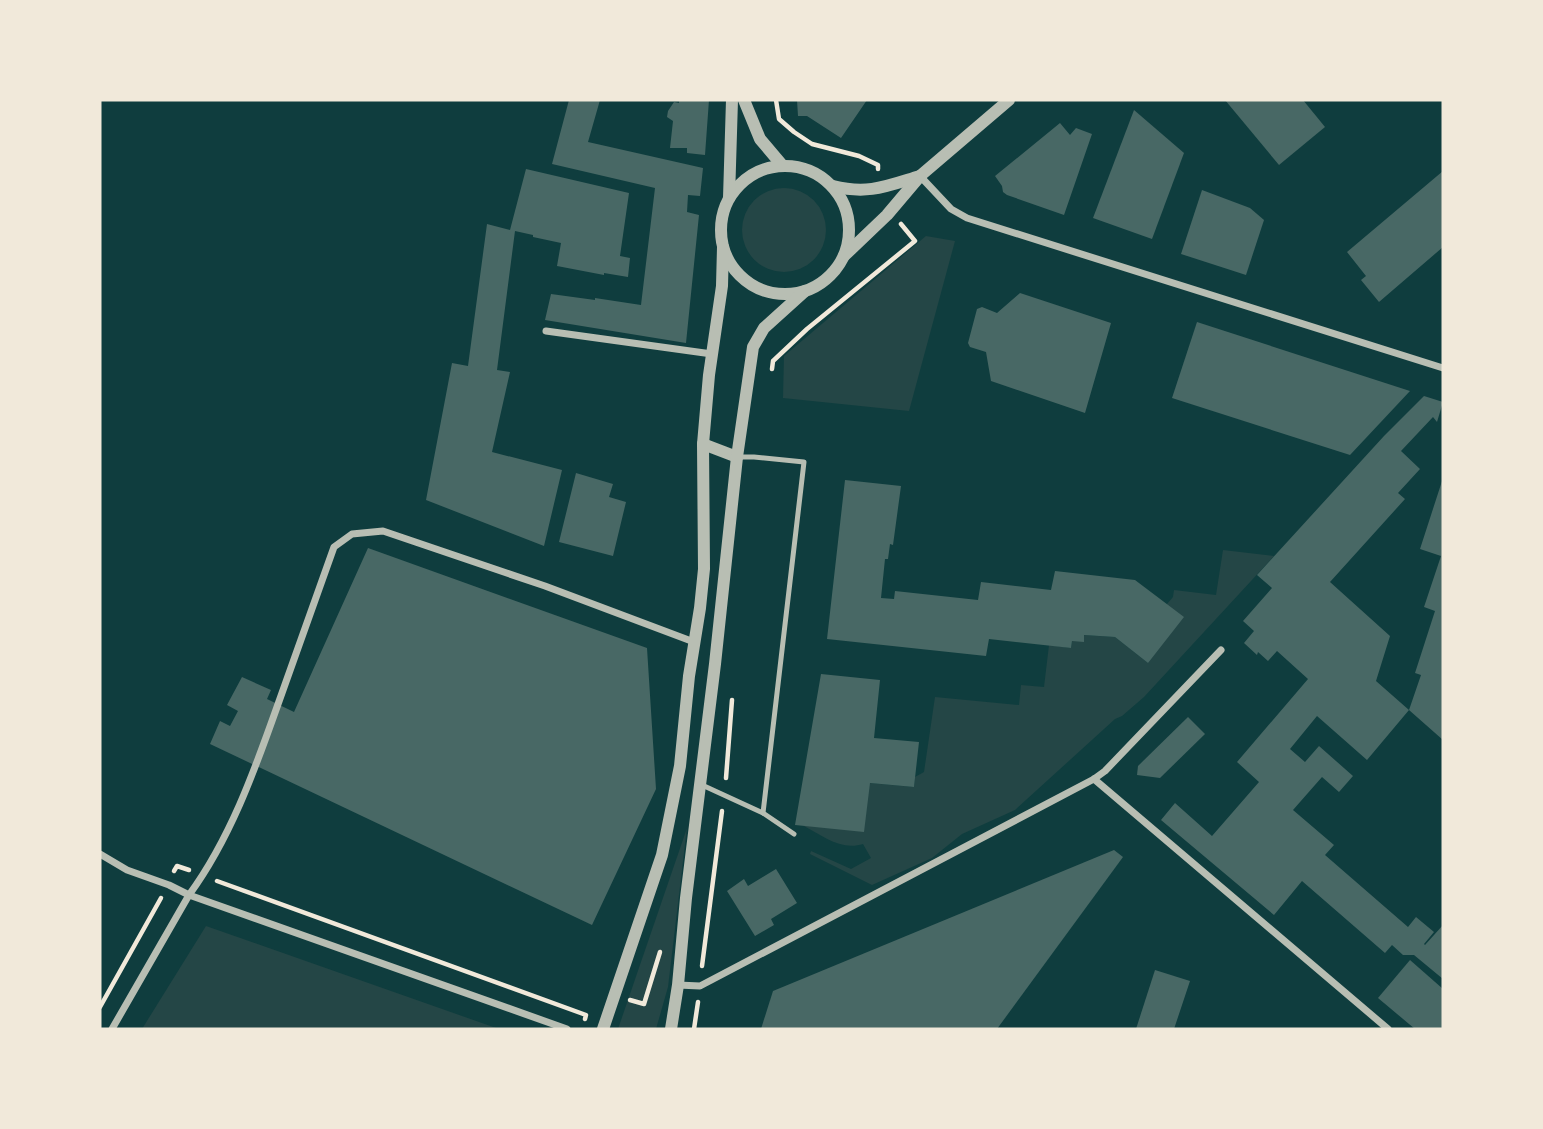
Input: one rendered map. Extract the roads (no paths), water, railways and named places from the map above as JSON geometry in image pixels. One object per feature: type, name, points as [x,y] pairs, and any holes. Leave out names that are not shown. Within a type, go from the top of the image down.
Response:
[{"type":"street","points":[[603,1029],[662,855],[680,766],[704,569],[703,444],[722,286],[721,223],[729,198],[732,100]]},
{"type":"street","points":[[744,100],[760,139],[782,165]]},
{"type":"street","points":[[671,1029],[737,457],[753,347],[764,328],[805,291],[828,278],[844,256],[890,211],[920,176],[1009,100]]},
{"type":"street","points":[[729,198],[751,175],[766,168],[782,165],[800,167],[818,174],[833,186],[846,207],[850,232],[844,256]]},
{"type":"street","points":[[833,186],[862,191],[920,176]]},
{"type":"street","points":[[920,176],[951,209],[967,218],[1443,368]]},
{"type":"street","points":[[723,247],[732,266],[746,281],[764,291],[785,294],[805,291]]},
{"type":"street","points":[[546,331],[712,354]]},
{"type":"street","points":[[703,444],[737,457]]},
{"type":"street","points":[[112,1029],[189,895],[205,873],[241,801],[257,765],[334,547],[352,534],[383,531],[545,586],[694,642]]},
{"type":"street","points":[[678,985],[700,986],[1094,779],[1105,771],[1221,650]]},
{"type":"street","points":[[1094,779],[1388,1029]]},
{"type":"street","points":[[100,854],[127,870],[189,895],[567,1029]]},
{"type":"lane","points":[[737,457],[804,462],[763,813]]},
{"type":"lane","points":[[700,784],[763,813],[794,834]]}]
